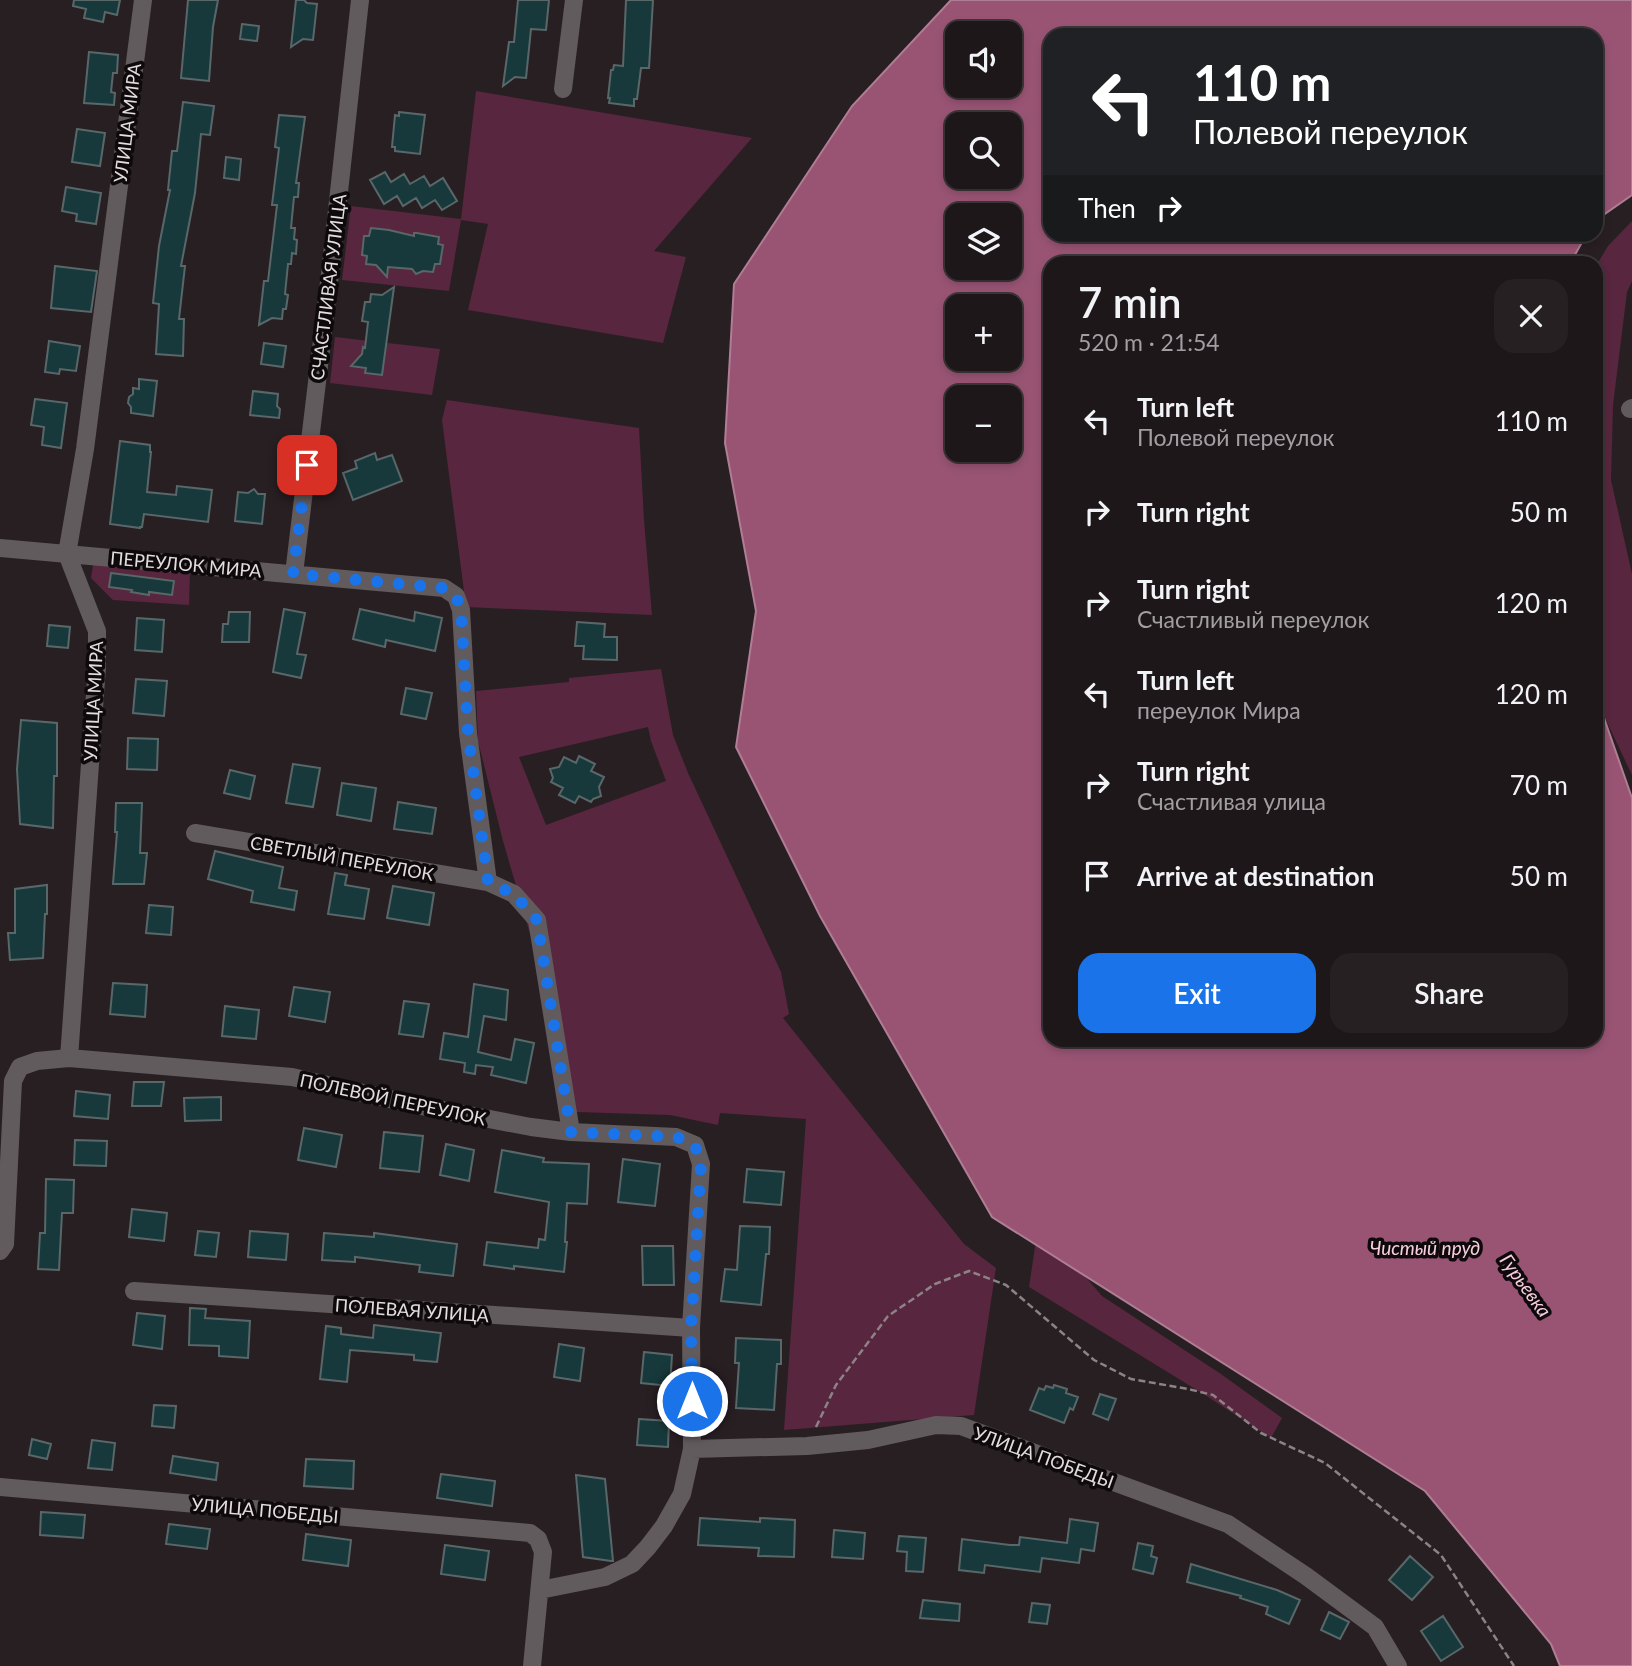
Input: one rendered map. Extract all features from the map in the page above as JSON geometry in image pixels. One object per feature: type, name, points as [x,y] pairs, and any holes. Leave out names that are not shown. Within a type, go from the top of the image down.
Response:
[{"type":"street","name":"УЛИЦА МИРА","points":[[69,1058],[97,666],[97,631],[67,554],[85,449],[144,0]]},
{"type":"street","name":"СЧАСТЛИВАЯ УЛИЦА","points":[[293,574],[360,0]]},
{"type":"street","points":[[564,89],[574,0]]},
{"type":"street","name":"ПЕРЕУЛОК МИРА","points":[[0,548],[444,588],[456,596],[461,610],[468,733],[488,882]]},
{"type":"street","name":"СВЕТЛЫЙ ПЕРЕУЛОК","points":[[195,833],[488,882],[514,894],[537,920],[571,1132]]},
{"type":"street","points":[[2,1247],[13,1081],[20,1068],[37,1062],[69,1058]]},
{"type":"street","name":"ПОЛЕВОЙ ПЕРЕУЛОК","points":[[69,1058],[292,1077],[415,1105],[531,1127],[571,1132],[676,1137],[695,1145],[701,1164],[691,1328]]},
{"type":"street","name":"ПОЛЕВАЯ УЛИЦА","points":[[134,1291],[691,1328]]},
{"type":"street","points":[[532,1666],[540,1590],[605,1577],[632,1563],[664,1526],[682,1494],[692,1449],[691,1328]]},
{"type":"street","name":"УЛИЦА ПОБЕДЫ","points":[[692,1449],[807,1446],[868,1440],[936,1425],[961,1426],[1228,1524],[1295,1568],[1376,1627],[1398,1666]]},
{"type":"street","name":"УЛИЦА ПОБЕДЫ","points":[[0,1487],[530,1533],[538,1539],[543,1552],[540,1590]]},
{"type":"path","points":[[807,1446],[836,1385],[888,1316],[935,1284],[970,1271],[1006,1285],[1094,1360],[1131,1379],[1213,1395],[1261,1433],[1325,1463],[1441,1555],[1514,1666]]},
{"type":"shaded area","points":[[476,91],[752,138],[654,251],[686,257],[663,343],[468,310],[488,224],[461,220],[449,291],[342,280],[351,206],[461,219]]},
{"type":"shaded area","points":[[1632,221],[1632,281],[1627,292],[1613,405],[1611,480],[1632,574],[1632,775],[1603,714],[1602,256]]},
{"type":"shaded area","points":[[335,337],[440,349],[432,395],[330,383]]},
{"type":"shaded area","points":[[447,400],[639,428],[652,615],[466,607],[442,420]]},
{"type":"shaded area","points":[[94,559],[190,571],[189,605],[113,600],[91,578]]},
{"type":"shaded area","points":[[661,669],[673,735],[688,773],[781,972],[789,1014],[783,1018],[964,1244],[996,1268],[974,1415],[784,1430],[806,1119],[720,1113],[718,1125],[670,1115],[576,1112],[544,982],[503,841],[478,741],[476,691],[569,682],[569,678]],"holes":[[[648,727],[666,781],[546,825],[519,757]]]},
{"type":"shaded area","points":[[1038,1227],[1051,1237],[1102,1296],[1221,1374],[1282,1418],[1271,1438],[1029,1287]]},
{"type":"water","name":"Чистый пруд","points":[[951,0],[1632,0],[1632,195],[1603,215],[1603,28],[1043,28],[1043,242],[1582,242],[1574,256],[1043,256],[1043,1047],[1603,1047],[1603,715],[1632,798],[1632,1666],[1560,1666],[1551,1644],[1425,1491],[992,1217],[820,916],[736,747],[756,611],[725,443],[734,284],[852,106]]},
{"type":"building","points":[[74,0],[120,0],[117,15],[105,12],[103,22],[84,18],[86,9],[73,6]]},
{"type":"building","points":[[188,0],[218,0],[209,81],[181,78]]},
{"type":"building","points":[[296,0],[317,4],[313,40],[303,39],[291,47]]},
{"type":"building","points":[[518,0],[549,0],[546,30],[531,29],[526,78],[515,77],[503,86],[509,42],[514,42]]},
{"type":"building","points":[[626,0],[653,0],[649,68],[641,68],[634,106],[609,103],[608,98],[611,70],[614,65],[623,66]]},
{"type":"building","points":[[242,24],[259,26],[257,41],[240,39]]},
{"type":"building","points":[[89,52],[118,55],[117,73],[113,73],[111,92],[115,93],[114,105],[84,103]]},
{"type":"building","points":[[183,102],[214,106],[210,135],[201,134],[195,193],[181,266],[185,266],[179,319],[184,319],[183,356],[156,354],[159,304],[153,303],[159,246],[170,190],[172,151],[177,151]]},
{"type":"building","points":[[399,112],[425,115],[420,154],[395,151],[395,147],[392,147],[395,115],[399,116]]},
{"type":"building","points":[[279,115],[305,117],[296,183],[299,183],[298,197],[294,197],[291,228],[295,228],[296,254],[292,253],[291,264],[288,264],[285,294],[288,295],[282,319],[272,318],[259,325],[264,281],[268,281],[277,205],[272,205],[279,148],[275,147]]},
{"type":"building","points":[[77,129],[105,133],[100,166],[72,162]]},
{"type":"building","points":[[226,157],[241,159],[239,180],[224,178]]},
{"type":"building","points":[[385,172],[391,182],[404,174],[410,184],[424,176],[430,186],[443,178],[457,201],[442,210],[435,200],[422,208],[416,198],[403,206],[397,196],[384,204],[370,180]]},
{"type":"building","points":[[66,187],[101,193],[96,224],[76,221],[77,214],[62,211]]},
{"type":"building","points":[[371,228],[414,236],[414,233],[417,233],[439,237],[438,244],[443,245],[440,264],[435,264],[433,272],[423,271],[416,274],[412,269],[388,267],[387,277],[376,265],[366,264],[367,256],[362,255],[364,236],[369,236]]},
{"type":"building","points":[[55,266],[97,271],[91,312],[51,308]]},
{"type":"building","points":[[394,287],[382,375],[365,373],[366,368],[351,366],[362,354],[363,347],[365,348],[368,322],[362,321],[365,302],[370,302],[371,294],[382,295]]},
{"type":"building","points":[[49,341],[80,346],[76,371],[60,369],[59,374],[45,372]]},
{"type":"building","points":[[264,343],[286,346],[283,367],[261,364]]},
{"type":"building","points":[[139,379],[157,381],[153,416],[131,413],[129,397],[133,394],[133,388],[139,389]]},
{"type":"building","points":[[253,391],[278,394],[279,418],[250,415]]},
{"type":"building","points":[[35,399],[67,403],[61,448],[42,445],[44,427],[31,425]]},
{"type":"building","points":[[120,441],[150,445],[147,492],[176,495],[177,486],[212,490],[208,522],[144,514],[140,528],[110,524]]},
{"type":"building","points":[[375,453],[377,460],[392,455],[402,481],[353,500],[343,473],[357,468],[355,461]]},
{"type":"building","points":[[254,489],[258,494],[265,494],[262,524],[235,521],[238,492],[248,493]]},
{"type":"building","points":[[111,573],[174,581],[172,595],[149,592],[149,595],[109,587]]},
{"type":"building","points":[[284,609],[305,613],[297,654],[306,655],[301,678],[273,672]]},
{"type":"building","points":[[360,609],[414,621],[415,612],[442,618],[435,651],[386,640],[385,647],[353,639]]},
{"type":"building","points":[[229,612],[250,612],[249,642],[222,642],[223,624],[228,624]]},
{"type":"building","points":[[137,618],[164,620],[162,652],[135,650]]},
{"type":"building","points":[[577,622],[605,624],[604,637],[617,637],[617,660],[583,659],[584,646],[575,646]]},
{"type":"building","points":[[49,625],[70,627],[68,648],[47,646]]},
{"type":"building","points":[[136,679],[167,681],[164,716],[133,713]]},
{"type":"building","points":[[406,688],[432,693],[426,719],[401,714]]},
{"type":"building","points":[[21,720],[57,723],[53,828],[20,824],[17,769]]},
{"type":"building","points":[[128,738],[158,739],[157,770],[127,769]]},
{"type":"building","points":[[579,756],[595,764],[591,771],[604,777],[599,787],[601,796],[591,802],[579,796],[575,803],[559,795],[563,788],[551,782],[553,778],[550,769],[559,767],[564,757],[576,763]]},
{"type":"building","points":[[293,764],[320,768],[313,807],[286,803]]},
{"type":"building","points":[[230,770],[255,776],[250,799],[224,793]]},
{"type":"building","points":[[342,783],[376,788],[371,821],[337,815]]},
{"type":"building","points":[[398,802],[436,808],[432,834],[394,829]]},
{"type":"building","points":[[116,803],[142,803],[140,853],[147,853],[144,884],[113,884]]},
{"type":"building","points":[[215,851],[283,867],[279,888],[297,891],[294,910],[251,902],[253,891],[208,879]]},
{"type":"building","points":[[335,873],[347,875],[345,885],[369,889],[364,919],[328,914]]},
{"type":"building","points":[[47,885],[43,958],[10,960],[8,933],[15,933],[15,889]]},
{"type":"building","points":[[393,886],[434,893],[429,925],[387,918]]},
{"type":"building","points":[[149,905],[173,907],[171,935],[146,933]]},
{"type":"building","points":[[113,983],[147,985],[145,1017],[110,1014]]},
{"type":"building","points":[[474,984],[508,990],[506,1020],[484,1016],[478,1052],[511,1060],[515,1039],[534,1043],[526,1083],[491,1075],[493,1067],[476,1065],[475,1074],[464,1072],[465,1063],[440,1059],[444,1033],[468,1037]]},
{"type":"building","points":[[294,987],[330,992],[325,1022],[289,1016]]},
{"type":"building","points":[[404,1001],[429,1004],[423,1037],[399,1034]]},
{"type":"building","points":[[225,1006],[259,1010],[256,1039],[222,1036]]},
{"type":"building","points":[[134,1082],[164,1082],[161,1106],[132,1106]]},
{"type":"building","points":[[76,1091],[110,1095],[108,1119],[74,1116]]},
{"type":"building","points":[[221,1097],[221,1120],[185,1121],[184,1098]]},
{"type":"building","points":[[304,1128],[342,1135],[336,1167],[298,1160]]},
{"type":"building","points":[[384,1132],[423,1136],[419,1172],[380,1168]]},
{"type":"building","points":[[75,1140],[107,1141],[106,1166],[74,1165]]},
{"type":"building","points":[[446,1144],[474,1150],[469,1181],[440,1175]]},
{"type":"building","points":[[502,1150],[544,1158],[543,1162],[589,1164],[587,1204],[567,1203],[564,1272],[484,1265],[487,1242],[538,1248],[539,1239],[545,1240],[549,1202],[495,1192]]},
{"type":"building","points":[[623,1159],[660,1164],[655,1206],[618,1202]]},
{"type":"building","points":[[747,1169],[784,1172],[781,1205],[744,1202]]},
{"type":"building","points":[[46,1179],[74,1180],[73,1213],[62,1213],[59,1270],[38,1269],[40,1233],[45,1233]]},
{"type":"building","points":[[132,1209],[167,1213],[164,1241],[129,1237]]},
{"type":"building","points":[[740,1226],[770,1227],[769,1254],[766,1254],[761,1305],[721,1301],[725,1269],[737,1270]]},
{"type":"building","points":[[198,1231],[219,1233],[216,1257],[195,1255]]},
{"type":"building","points":[[250,1231],[288,1234],[286,1260],[248,1257]]},
{"type":"building","points":[[324,1233],[374,1237],[374,1233],[457,1244],[453,1276],[419,1272],[420,1265],[355,1257],[355,1262],[322,1260]]},
{"type":"building","points":[[642,1246],[673,1246],[674,1285],[643,1285]]},
{"type":"building","points":[[190,1308],[206,1309],[205,1318],[250,1321],[248,1358],[219,1356],[219,1346],[189,1345]]},
{"type":"building","points":[[137,1313],[165,1316],[162,1349],[133,1345]]},
{"type":"building","points":[[374,1325],[441,1333],[437,1362],[414,1360],[414,1355],[350,1350],[347,1382],[320,1379],[326,1326],[341,1328],[341,1334],[373,1338]]},
{"type":"building","points":[[736,1338],[781,1340],[781,1364],[777,1364],[774,1410],[736,1408],[739,1363],[735,1363]]},
{"type":"building","points":[[559,1344],[584,1348],[580,1381],[554,1377]]},
{"type":"building","points":[[644,1352],[672,1355],[670,1386],[641,1383]]},
{"type":"building","points":[[1054,1385],[1067,1389],[1066,1393],[1078,1397],[1064,1423],[1030,1410],[1039,1388],[1044,1390],[1046,1386],[1053,1388]]},
{"type":"building","points":[[1100,1394],[1116,1399],[1108,1420],[1093,1414]]},
{"type":"building","points":[[154,1405],[176,1406],[174,1428],[152,1426]]},
{"type":"building","points":[[639,1419],[669,1421],[668,1447],[637,1445]]},
{"type":"building","points":[[32,1439],[51,1444],[47,1459],[29,1455]]},
{"type":"building","points":[[92,1440],[115,1443],[112,1470],[88,1468]]},
{"type":"building","points":[[173,1456],[218,1463],[216,1480],[170,1473]]},
{"type":"building","points":[[306,1459],[354,1461],[353,1489],[304,1486]]},
{"type":"building","points":[[441,1474],[495,1481],[492,1506],[437,1498]]},
{"type":"building","points":[[576,1475],[605,1479],[613,1561],[583,1557]]},
{"type":"building","points":[[41,1512],[85,1515],[83,1538],[40,1535]]},
{"type":"building","points":[[700,1518],[760,1522],[760,1518],[795,1520],[794,1557],[758,1556],[759,1548],[698,1545]]},
{"type":"building","points":[[1070,1519],[1098,1523],[1094,1551],[1081,1549],[1079,1563],[1042,1558],[1040,1572],[985,1565],[984,1573],[959,1570],[962,1539],[1019,1545],[1020,1537],[1067,1543]]},
{"type":"building","points":[[169,1524],[210,1529],[207,1549],[166,1544]]},
{"type":"building","points":[[834,1530],[865,1533],[863,1559],[832,1557]]},
{"type":"building","points":[[306,1534],[351,1540],[348,1566],[303,1560]]},
{"type":"building","points":[[899,1536],[926,1538],[923,1572],[906,1571],[907,1552],[897,1551]]},
{"type":"building","points":[[1138,1543],[1153,1546],[1151,1556],[1157,1558],[1153,1574],[1133,1569]]},
{"type":"building","points":[[445,1545],[489,1551],[485,1580],[441,1574]]},
{"type":"building","points":[[1410,1556],[1433,1577],[1412,1600],[1389,1580]]},
{"type":"building","points":[[1191,1564],[1277,1590],[1300,1600],[1289,1624],[1266,1614],[1268,1607],[1240,1598],[1241,1596],[1187,1582]]},
{"type":"building","points":[[923,1600],[960,1604],[959,1621],[920,1618]]},
{"type":"building","points":[[1032,1603],[1050,1605],[1047,1624],[1029,1622]]},
{"type":"building","points":[[1329,1612],[1349,1622],[1340,1639],[1321,1630]]},
{"type":"building","points":[[1443,1616],[1463,1647],[1441,1661],[1421,1631]]},
{"type":"route","points":[[307,465],[293,574],[444,588],[456,596],[461,610],[468,733],[488,882],[514,894],[537,920],[571,1132],[676,1137],[695,1145],[701,1164],[691,1328],[692,1401]]},
{"type":"water label","name":"Гурьевка","points":[[1526,1285]]}]
